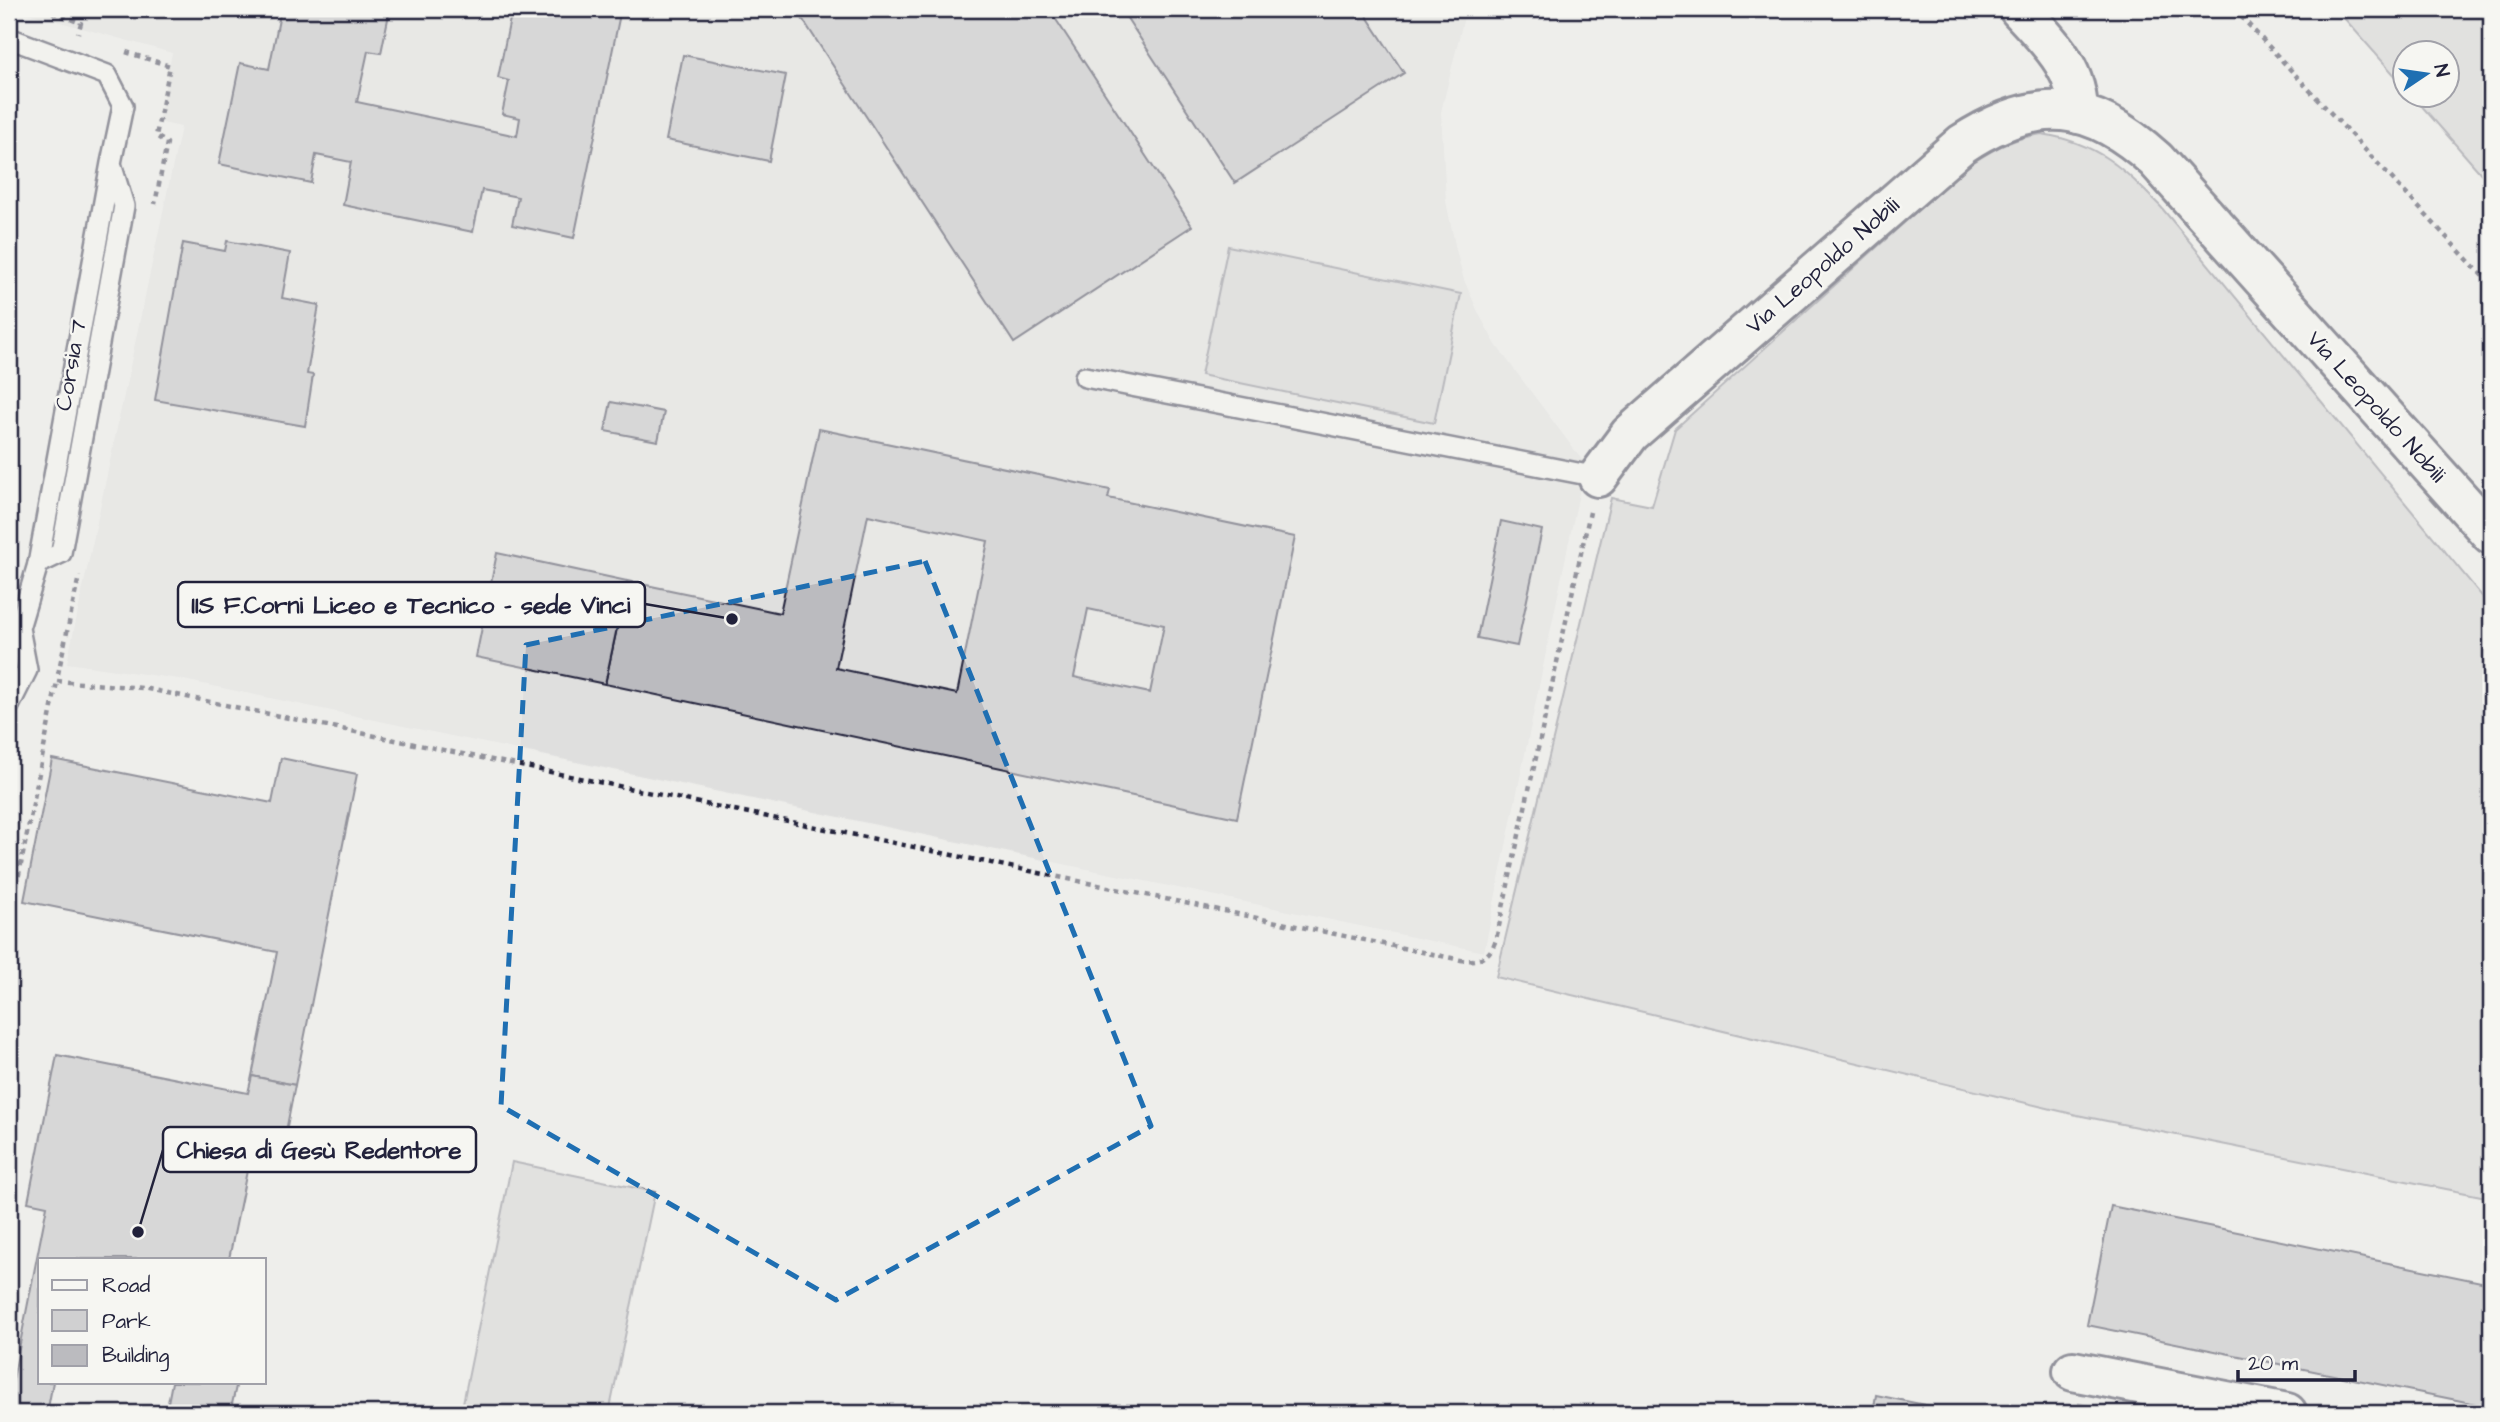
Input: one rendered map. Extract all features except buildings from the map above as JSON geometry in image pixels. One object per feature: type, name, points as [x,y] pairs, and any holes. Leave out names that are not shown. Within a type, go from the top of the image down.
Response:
[{"type":"street","points":[[2018,9],[2055,50],[2073,79],[2078,97],[2078,114]]},
{"type":"street","name":"Via Leopoldo Nobili","points":[[1598,477],[1630,434],[1962,144],[1997,123],[2027,112],[2042,110],[2098,119],[2134,140],[2180,184],[2491,534]]},
{"type":"street","points":[[2073,1371],[2287,1413]]},
{"type":"lane","points":[[9,38],[107,75],[124,106],[111,163],[38,565],[12,632],[27,670],[9,706]]},
{"type":"lane","points":[[1085,377],[1598,477]]},
{"type":"path","points":[[2234,9],[2491,285]]},
{"type":"path","points":[[57,681],[144,688],[1461,960],[1478,960],[1490,953],[1497,935],[1598,477]]},
{"type":"highlighted area","points":[[925,561],[1151,1126],[836,1300],[501,1106],[526,645]]},
{"type":"shaded area","points":[[13,9],[1466,9],[1441,112],[1446,201],[1456,250],[1464,280],[1496,345],[1585,464],[1484,952],[179,679],[67,663],[181,127],[158,122],[172,53]]},
{"type":"green space","points":[[2336,9],[2491,9],[2491,185],[2423,108],[2462,108],[2462,38],[2392,38],[2392,72]]},
{"type":"green space","points":[[2042,134],[2079,144],[2108,159],[2161,207],[2491,607],[2491,1198],[2077,1115],[1496,977],[1611,498],[1652,506],[1675,429],[1966,167],[2002,146],[2021,138]]},
{"type":"green space","points":[[1228,246],[1461,294],[1434,423],[1201,375]]},
{"type":"green space","points":[[512,1162],[655,1192],[609,1413],[461,1413]]},
{"type":"place","name":"IIS F.Corni Liceo e Tecnico - sede Vinci","points":[[732,619]]},
{"type":"place","name":"Chiesa di Gesù Redentore","points":[[138,1232]]}]
